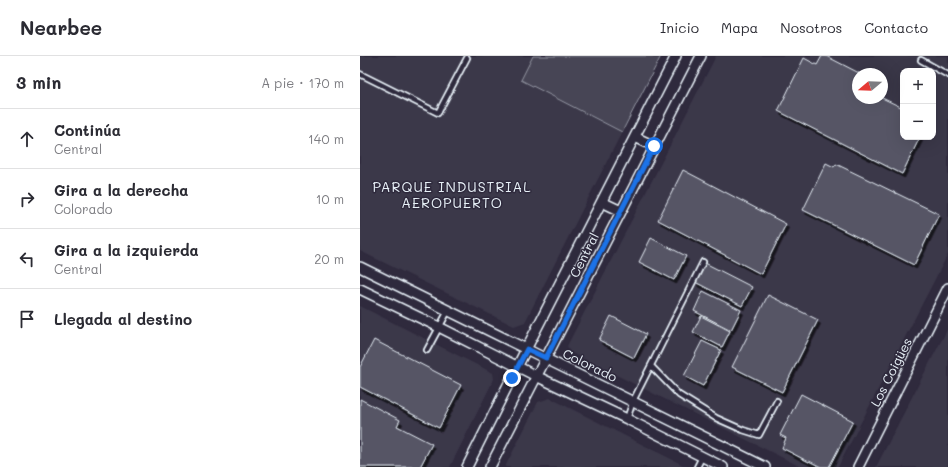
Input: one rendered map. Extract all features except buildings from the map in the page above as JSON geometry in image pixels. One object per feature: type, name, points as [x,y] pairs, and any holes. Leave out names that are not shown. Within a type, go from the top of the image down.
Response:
[{"type":"street","name":"Central","points":[[467,467],[676,56]]},
{"type":"street","name":"Central","points":[[490,467],[701,56]]},
{"type":"street","points":[[635,136],[654,146]]},
{"type":"street","points":[[602,202],[621,212]]},
{"type":"street","name":"Colorado","points":[[360,267],[765,467]]},
{"type":"street","points":[[360,290],[439,327],[517,367],[723,467]]},
{"type":"street","name":"Los Coigües","points":[[858,467],[947,292]]},
{"type":"lane","points":[[360,74],[438,113],[467,58]]},
{"type":"lane","points":[[921,60],[948,75]]},
{"type":"lane","points":[[626,419],[633,401],[703,262]]},
{"type":"lane","points":[[427,350],[449,310]]},
{"type":"lane","points":[[651,366],[679,395],[716,418],[743,430],[759,435],[777,401]]},
{"type":"lane","points":[[697,467],[702,457]]},
{"type":"shaded area","points":[[360,56],[533,56],[521,80],[622,132],[525,322],[514,326],[360,251]]},
{"type":"shaded area","points":[[533,56],[661,56],[622,132],[521,80]]},
{"type":"shaded area","points":[[716,56],[948,56],[948,254],[838,467],[801,467],[570,352],[567,346]]},
{"type":"shaded area","points":[[360,306],[493,373],[494,379],[450,467],[360,467]]},
{"type":"shaded area","points":[[948,328],[948,467],[876,467],[929,364]]},
{"type":"shaded area","points":[[550,398],[687,467],[505,467],[538,402]]},
{"type":"district","name":"PARQUE INDUSTRIAL AEROPUERTO","points":[[452,196]]},
{"type":"route","points":[[512,378],[527,349],[546,358],[654,146]]}]
